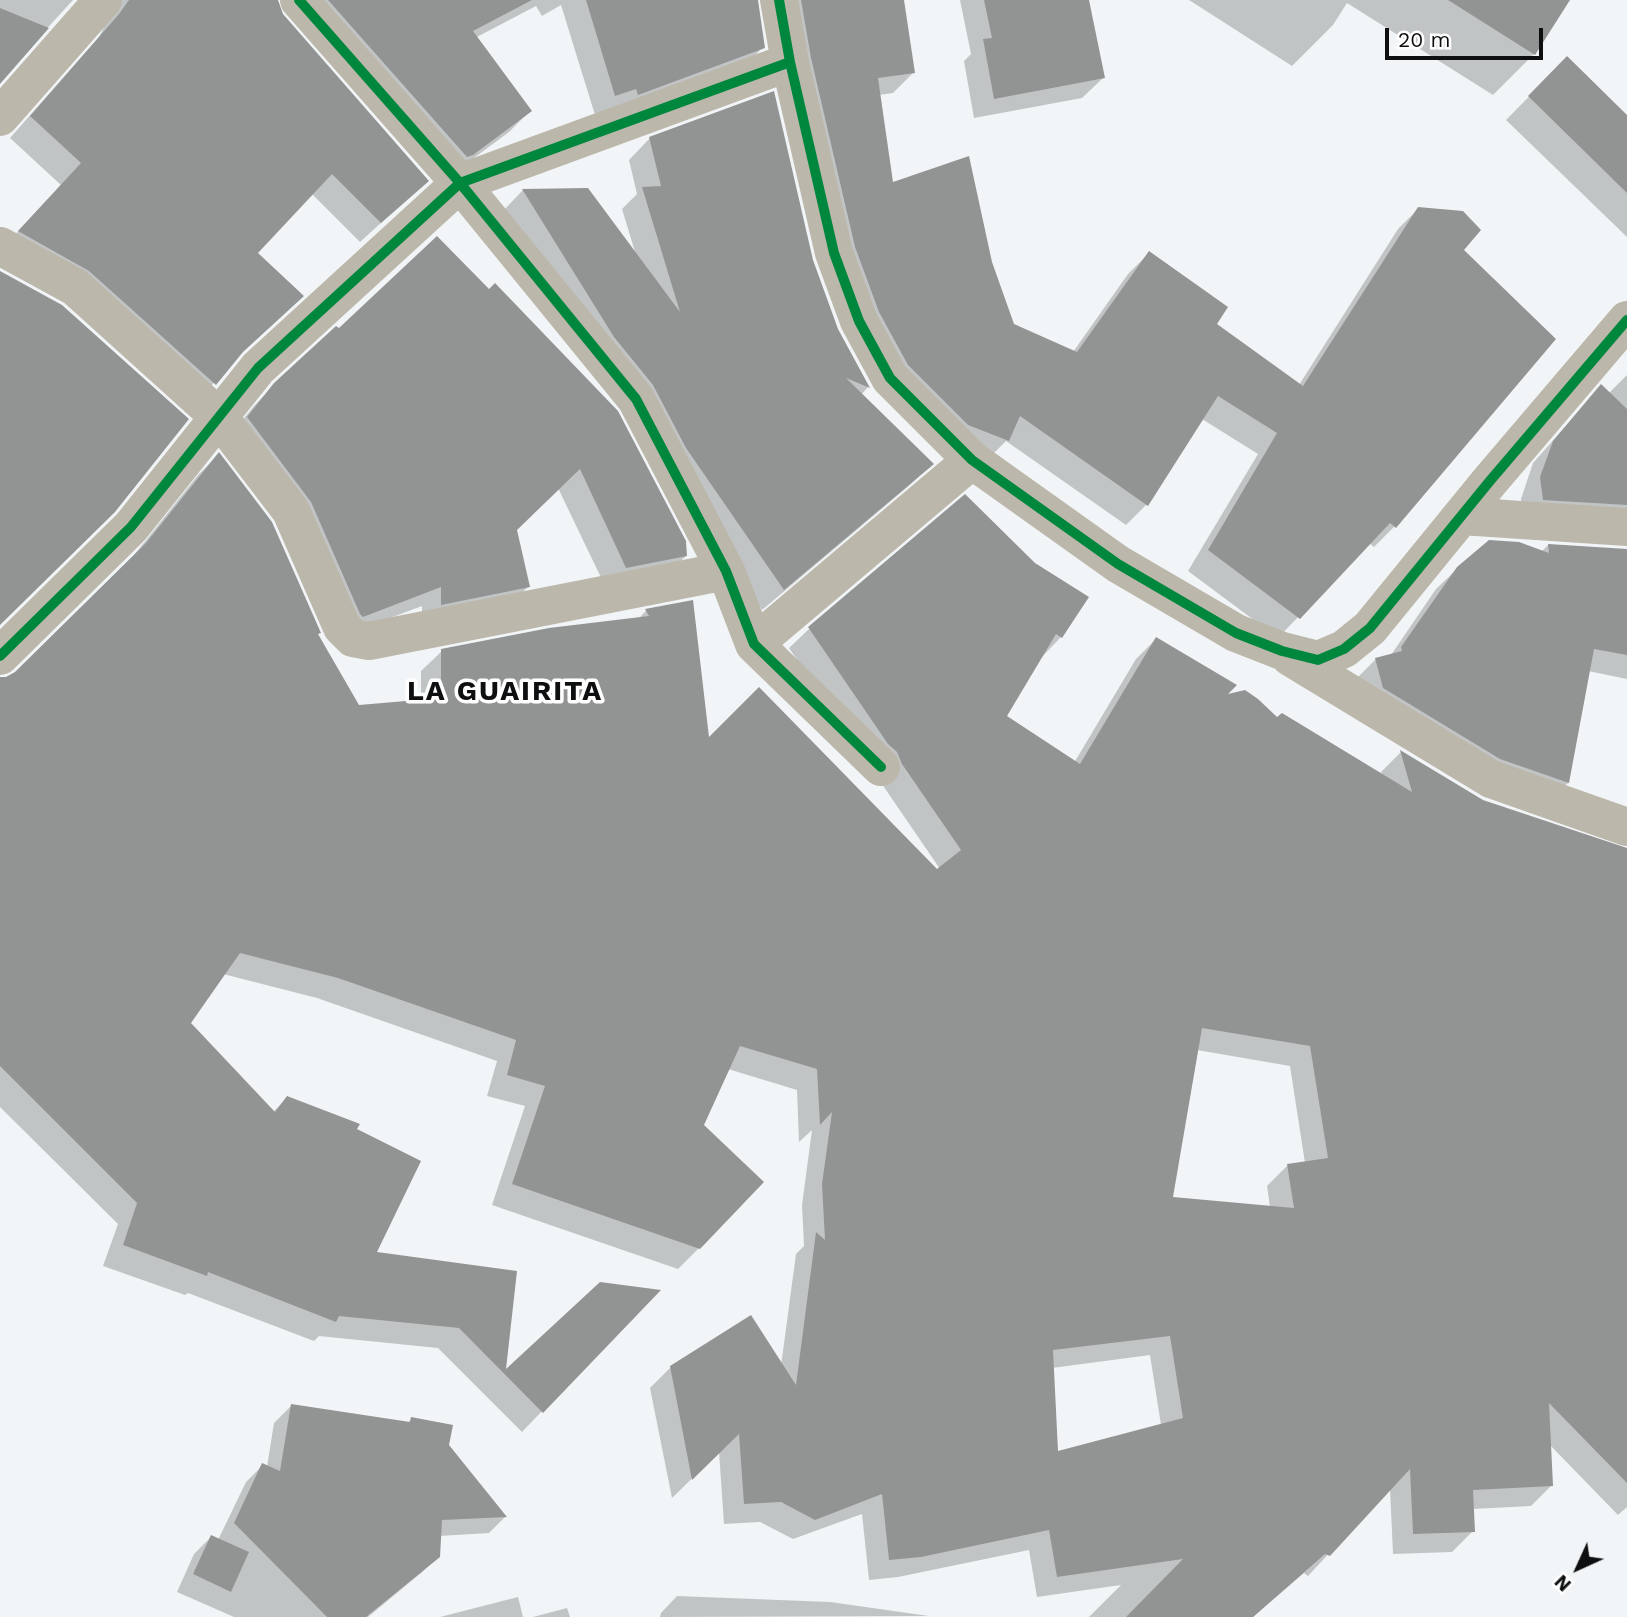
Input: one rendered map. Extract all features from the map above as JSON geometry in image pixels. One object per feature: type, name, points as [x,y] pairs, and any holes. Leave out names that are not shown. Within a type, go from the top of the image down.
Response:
[{"type":"street","points":[[0,117],[103,0]]},
{"type":"street","points":[[299,0],[460,183],[636,399],[726,570],[754,644],[881,767]]},
{"type":"street","points":[[779,0],[790,62],[834,253],[859,321],[890,378],[972,460],[1118,564],[1237,633],[1282,651],[1318,660],[1344,649],[1370,628],[1627,320]]},
{"type":"street","points":[[0,656],[131,527],[258,368],[460,183],[790,62]]},
{"type":"street","points":[[0,246],[75,287],[219,417],[291,511],[342,627],[353,638],[369,641],[726,570]]},
{"type":"street","points":[[754,644],[972,460]]},
{"type":"street","points":[[1461,516],[1627,527]]},
{"type":"street","points":[[1282,651],[1491,779],[1627,827]]},
{"type":"building","points":[[129,0],[278,0],[283,14],[429,181],[381,223],[332,174],[258,253],[304,296],[243,352],[216,385],[89,271],[18,231],[81,163],[30,116]]},
{"type":"building","points":[[328,0],[532,0],[473,31],[532,111],[467,157]]},
{"type":"building","points":[[586,0],[758,0],[765,48],[638,95],[636,89],[615,96]]},
{"type":"building","points":[[801,0],[904,0],[915,73],[878,78],[893,182],[969,156],[992,262],[1014,324],[1077,352],[1149,251],[1228,307],[1217,324],[1303,386],[1418,207],[1463,211],[1481,230],[1464,250],[1556,339],[1396,528],[1390,523],[1300,619],[1208,550],[1277,433],[1218,396],[1148,506],[1020,416],[1009,441],[968,425],[908,365],[879,312],[855,247],[811,58]]},
{"type":"building","points":[[984,0],[1089,0],[1105,78],[994,99],[983,39],[992,38]]},
{"type":"building","points":[[1448,0],[1570,0],[1535,55]]},
{"type":"building","points":[[0,8],[49,28],[0,84]]},
{"type":"building","points":[[1567,56],[1627,115],[1627,193],[1528,96]]},
{"type":"building","points":[[774,91],[813,260],[838,329],[870,388],[846,378],[934,464],[784,590],[686,448],[653,385],[614,337],[522,189],[588,188],[680,312],[642,187],[661,186],[649,137]]},
{"type":"building","points":[[437,236],[489,289],[495,283],[618,411],[686,541],[687,556],[626,568],[580,469],[517,530],[530,587],[441,605],[441,587],[363,617],[360,614],[311,502],[247,417],[274,383],[336,326],[339,328]]},
{"type":"building","points":[[0,271],[62,305],[189,419],[115,512],[0,625]]},
{"type":"building","points":[[1601,384],[1627,409],[1627,505],[1543,500],[1540,477],[1553,441]]},
{"type":"building","points":[[219,452],[272,522],[321,633],[318,634],[359,705],[441,698],[441,649],[549,628],[649,616],[645,609],[693,600],[709,737],[759,687],[937,869],[961,850],[902,764],[897,752],[888,744],[808,627],[965,494],[1035,563],[1089,597],[1062,638],[1056,634],[1007,716],[1080,764],[1156,637],[1237,685],[1228,694],[1245,690],[1277,717],[1282,713],[1412,792],[1400,750],[1483,800],[1627,848],[1627,1483],[1549,1403],[1553,1486],[1473,1490],[1475,1532],[1413,1534],[1410,1469],[1330,1556],[1325,1554],[1253,1617],[1126,1617],[1183,1559],[1057,1577],[1049,1530],[921,1557],[889,1560],[882,1494],[815,1520],[781,1502],[744,1504],[739,1434],[692,1480],[670,1366],[751,1315],[796,1385],[816,1232],[825,1240],[822,1184],[832,1112],[820,1125],[817,1069],[740,1046],[704,1125],[764,1182],[700,1249],[512,1184],[545,1086],[507,1075],[516,1040],[338,978],[240,953],[191,1023],[275,1112],[287,1096],[360,1124],[357,1129],[421,1161],[377,1252],[517,1271],[506,1369],[600,1282],[661,1290],[543,1413],[459,1328],[339,1316],[336,1322],[208,1272],[207,1276],[123,1245],[137,1203],[0,1066],[0,677],[15,672],[146,543]],"holes":[[[1202,1028],[1310,1046],[1328,1158],[1287,1164],[1294,1208],[1173,1197]],[[1170,1336],[1183,1418],[1058,1451],[1053,1350]]]},
{"type":"building","points":[[1489,540],[1519,542],[1549,553],[1548,544],[1627,549],[1627,655],[1594,649],[1569,783],[1500,759],[1383,688],[1375,658],[1402,651],[1401,647],[1457,567]]},
{"type":"building","points":[[291,1404],[410,1422],[411,1417],[453,1425],[449,1445],[507,1517],[442,1520],[440,1557],[366,1617],[327,1617],[234,1523],[262,1463],[280,1471]]},
{"type":"building","points":[[211,1535],[249,1552],[231,1592],[193,1574]]},
{"type":"cycle path","points":[[299,0],[460,183],[636,399],[726,571],[754,644],[881,767]]},
{"type":"cycle path","points":[[779,0],[790,62],[834,253],[859,321],[890,378],[972,460],[1118,564],[1236,633],[1282,651],[1318,660],[1344,649],[1370,628],[1489,482],[1627,320]]},
{"type":"cycle path","points":[[0,656],[131,527],[258,368],[460,183],[790,62]]},
{"type":"district","name":"LA GUAIRITA","points":[[505,692]]}]
